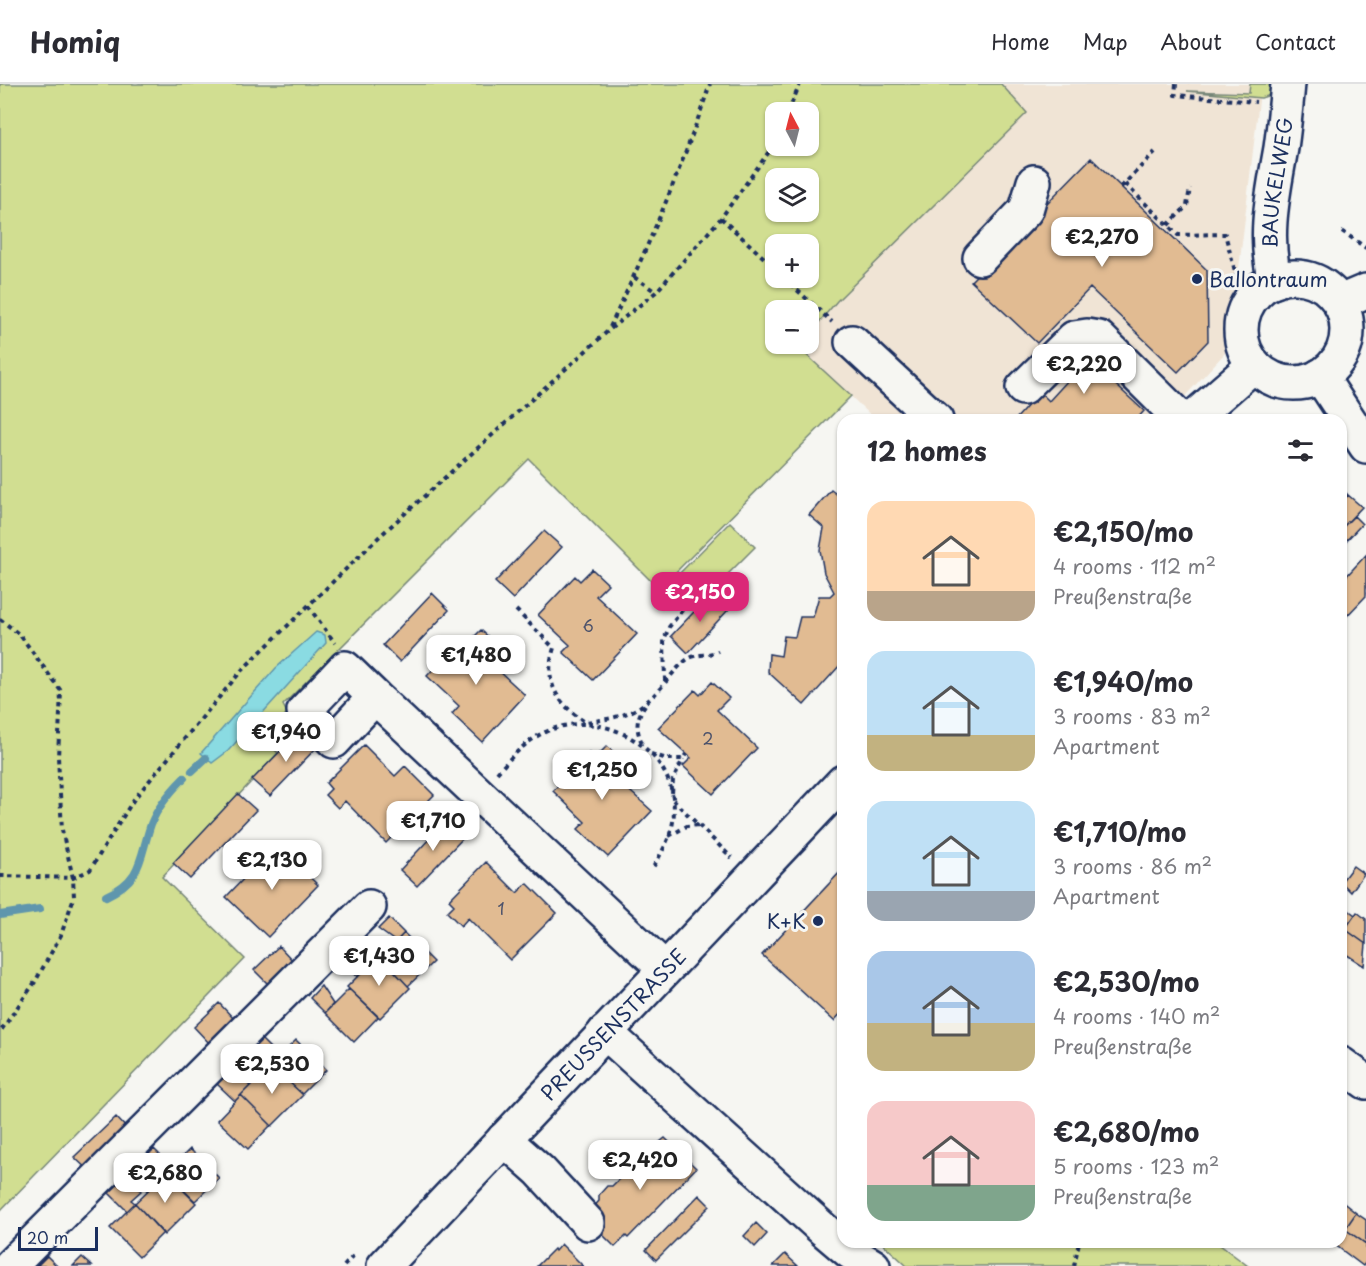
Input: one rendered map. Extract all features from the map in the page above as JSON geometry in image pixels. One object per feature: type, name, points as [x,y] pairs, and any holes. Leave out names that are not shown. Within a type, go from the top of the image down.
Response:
[{"type":"street","name":"BAUKELWEG","points":[[1275,280],[1268,243],[1270,206],[1287,94]]},
{"type":"street","points":[[980,258],[1026,210],[1034,182]]},
{"type":"street","points":[[1293,277],[1311,280],[1328,289],[1353,297],[1346,318],[1347,335],[1343,352],[1334,366],[1320,376],[1303,382],[1285,382],[1268,376],[1254,365],[1243,342],[1243,317],[1249,302],[1261,289],[1275,280],[1293,277]]},
{"type":"street","points":[[1023,388],[1074,338],[1087,336],[1099,338],[1176,414]]},
{"type":"street","points":[[852,342],[930,414]]},
{"type":"street","points":[[1198,414],[1254,365]]},
{"type":"street","points":[[1320,376],[1345,414]]},
{"type":"street","points":[[1347,417],[1366,446]]},
{"type":"street","points":[[375,697],[334,741],[304,711],[345,668],[665,969]]},
{"type":"street","name":"PREUSSENSTRASSE","points":[[384,1266],[837,788]]},
{"type":"street","points":[[10,1266],[369,907]]},
{"type":"street","points":[[605,1032],[837,1241]]},
{"type":"street","points":[[1347,1068],[1366,1082]]},
{"type":"street","points":[[504,1139],[540,1171],[588,1223]]},
{"type":"street","points":[[845,1248],[873,1266]]},
{"type":"path","points":[[609,330],[685,160],[710,84]]},
{"type":"path","points":[[792,102],[800,84]]},
{"type":"path","points":[[1176,84],[1175,95],[1287,94]]},
{"type":"path","points":[[1155,152],[1123,186],[1178,235],[1225,234],[1239,286]]},
{"type":"path","points":[[0,876],[73,878],[90,870],[134,799],[242,670],[381,535],[609,330],[656,292],[722,218],[766,156]]},
{"type":"path","points":[[1168,225],[1187,206],[1190,188]]},
{"type":"path","points":[[722,218],[765,259]]},
{"type":"path","points":[[1342,231],[1366,247]]},
{"type":"path","points":[[634,277],[656,292]]},
{"type":"path","points":[[795,288],[852,342]]},
{"type":"path","points":[[665,682],[664,640],[669,627],[684,608],[683,598],[673,584]]},
{"type":"path","points":[[308,606],[334,639],[345,668]]},
{"type":"path","points":[[516,610],[554,648],[549,664],[551,682],[561,701],[585,722],[609,726],[630,735],[643,745],[661,768],[672,799],[732,859]]},
{"type":"path","points":[[0,619],[20,635],[61,691],[58,757],[62,830],[73,878],[74,897],[61,935],[35,982],[0,1032]]},
{"type":"path","points":[[643,745],[636,728],[639,715],[646,703],[696,654],[708,656],[718,651]]},
{"type":"path","points":[[478,793],[527,742],[551,729],[625,714],[646,703]]},
{"type":"path","points":[[650,754],[667,759],[683,759]]},
{"type":"path","points":[[652,869],[672,826],[673,780],[686,754]]},
{"type":"path","points":[[668,836],[687,826],[698,825]]},
{"type":"path","points":[[1074,1266],[1078,1248]]},
{"type":"shaded area","points":[[1001,84],[1261,84],[1239,268],[1225,353],[1169,414],[870,414],[805,354],[819,354],[819,322],[837,301],[1026,114]]},
{"type":"green space","points":[[0,84],[1001,84],[1027,113],[837,301],[819,322],[819,300],[765,300],[765,354],[806,354],[851,396],[659,589],[529,459],[283,705],[287,713],[263,738],[278,753],[162,877],[245,959],[0,1211]]},
{"type":"green space","points":[[1250,84],[1275,84],[1274,94],[1261,98],[1187,91],[1249,93]]},
{"type":"green space","points":[[730,522],[755,547],[696,606],[672,581]]},
{"type":"green space","points":[[888,1248],[1224,1248],[1248,1266],[907,1266]]},
{"type":"water","points":[[316,632],[325,635],[326,643],[228,751],[212,763],[201,753],[276,668]]},
{"type":"building","points":[[1091,158],[1207,270],[1208,341],[1178,372],[1090,288],[1037,343],[971,281]]},
{"type":"building","points":[[1072,346],[1087,360],[1094,353],[1111,368],[1105,375],[1144,411],[1141,414],[1020,414],[1040,392],[1049,401],[1070,378],[1056,364]]},
{"type":"building","points":[[831,490],[837,494],[837,668],[804,705],[768,672],[769,654],[781,656],[784,636],[795,637],[800,617],[813,617],[819,596],[830,596],[834,592],[824,573],[820,550],[824,528],[809,515]]},
{"type":"building","points":[[1347,496],[1362,507],[1347,523]]},
{"type":"building","points":[[1354,516],[1362,524],[1347,540],[1347,523]]},
{"type":"building","points":[[544,531],[562,547],[513,599],[495,582]]},
{"type":"building","points":[[1366,555],[1366,596],[1347,616],[1347,576]]},
{"type":"building","points":[[592,569],[608,584],[596,596],[637,634],[593,680],[563,652],[570,645],[538,615],[575,576],[580,581]]},
{"type":"building","points":[[432,593],[449,610],[400,662],[383,645]]},
{"type":"building","points":[[712,593],[729,609],[688,653],[671,636]]},
{"type":"building","points":[[481,630],[497,645],[485,658],[525,695],[482,742],[452,714],[459,706],[427,676],[463,637],[469,642]]},
{"type":"building","points":[[712,682],[729,698],[717,710],[757,748],[713,794],[683,766],[691,758],[658,728],[695,690],[700,695]]},
{"type":"building","points":[[302,729],[319,745],[270,796],[252,780]]},
{"type":"building","points":[[364,745],[395,776],[405,766],[434,795],[386,843],[345,801],[338,808],[325,795],[331,789],[326,783]]},
{"type":"building","points":[[607,746],[623,761],[611,774],[652,811],[608,857],[578,829],[585,822],[553,791],[589,753],[595,758]]},
{"type":"building","points":[[238,794],[256,810],[190,879],[173,863]]},
{"type":"building","points":[[449,818],[466,835],[417,886],[400,870]]},
{"type":"building","points":[[276,845],[318,885],[268,937],[226,897]]},
{"type":"building","points":[[486,862],[517,893],[527,883],[557,913],[510,960],[468,918],[461,926],[447,912],[454,905],[449,900]]},
{"type":"building","points":[[1353,866],[1364,874],[1351,892],[1347,888],[1347,874]]},
{"type":"building","name":"K+K","points":[[837,875],[837,1018],[834,1021],[762,955]]},
{"type":"building","points":[[1347,909],[1355,915],[1347,926]]},
{"type":"building","points":[[1357,912],[1366,919],[1366,944],[1347,930],[1347,926]]},
{"type":"building","points":[[389,918],[404,933],[396,942],[378,929]]},
{"type":"building","points":[[1347,930],[1366,944],[1364,966],[1347,955]]},
{"type":"building","points":[[404,933],[433,962],[408,986],[381,957]]},
{"type":"building","points":[[351,944],[368,966],[358,977],[336,960]]},
{"type":"building","points":[[279,946],[294,962],[269,985],[254,970]]},
{"type":"building","points":[[379,955],[410,988],[380,1018],[347,987]]},
{"type":"building","points":[[321,986],[333,1004],[325,1013],[310,998]]},
{"type":"building","points":[[349,989],[378,1017],[354,1042],[325,1013]]},
{"type":"building","points":[[219,1003],[234,1019],[209,1043],[194,1027]]},
{"type":"building","points":[[261,1039],[279,1057],[262,1070],[246,1055]]},
{"type":"building","points":[[296,1040],[326,1070],[302,1094],[271,1065]]},
{"type":"building","points":[[271,1065],[303,1095],[272,1126],[241,1095]]},
{"type":"building","points":[[232,1068],[250,1086],[235,1101],[217,1084]]},
{"type":"building","points":[[241,1095],[271,1125],[248,1149],[217,1120]]},
{"type":"building","points":[[116,1117],[131,1133],[90,1172],[74,1157]]},
{"type":"building","points":[[665,1138],[696,1168],[628,1238],[626,1236],[615,1247],[597,1229],[590,1211],[599,1201],[599,1195],[607,1186],[612,1186],[633,1165],[632,1161],[640,1153],[646,1153]]},
{"type":"building","points":[[154,1149],[172,1167],[156,1182],[139,1164]]},
{"type":"building","points":[[190,1149],[219,1178],[195,1201],[166,1173]]},
{"type":"building","points":[[166,1173],[196,1203],[164,1235],[135,1203]]},
{"type":"building","points":[[127,1176],[141,1191],[131,1200],[135,1203],[127,1211],[109,1193]]},
{"type":"building","points":[[699,1195],[710,1206],[656,1260],[646,1250]]},
{"type":"building","points":[[135,1203],[163,1233],[139,1257],[110,1228]]},
{"type":"building","points":[[1347,1206],[1356,1213],[1347,1226]]},
{"type":"building","points":[[1356,1213],[1366,1220],[1366,1244],[1347,1230],[1347,1226]]},
{"type":"building","points":[[756,1223],[767,1234],[755,1247],[744,1236]]},
{"type":"building","points":[[1347,1230],[1366,1244],[1366,1262],[1363,1266],[1339,1248],[1347,1248]]},
{"type":"building","points":[[561,1244],[583,1266],[537,1266],[554,1249],[555,1251]]},
{"type":"building","points":[[785,1254],[798,1266],[773,1266]]},
{"type":"building","points":[[47,1256],[57,1266],[37,1266]]},
{"type":"building","points":[[82,1257],[92,1266],[73,1266]]},
{"type":"waterway","points":[[192,771],[206,758]]},
{"type":"waterway","points":[[106,896],[118,889],[133,875],[138,867],[157,811],[184,778]]},
{"type":"waterway","points":[[0,915],[40,909]]},
{"type":"place","name":"Ballontraum","points":[[1197,279]]},
{"type":"place","name":"K+K","points":[[818,921]]}]
